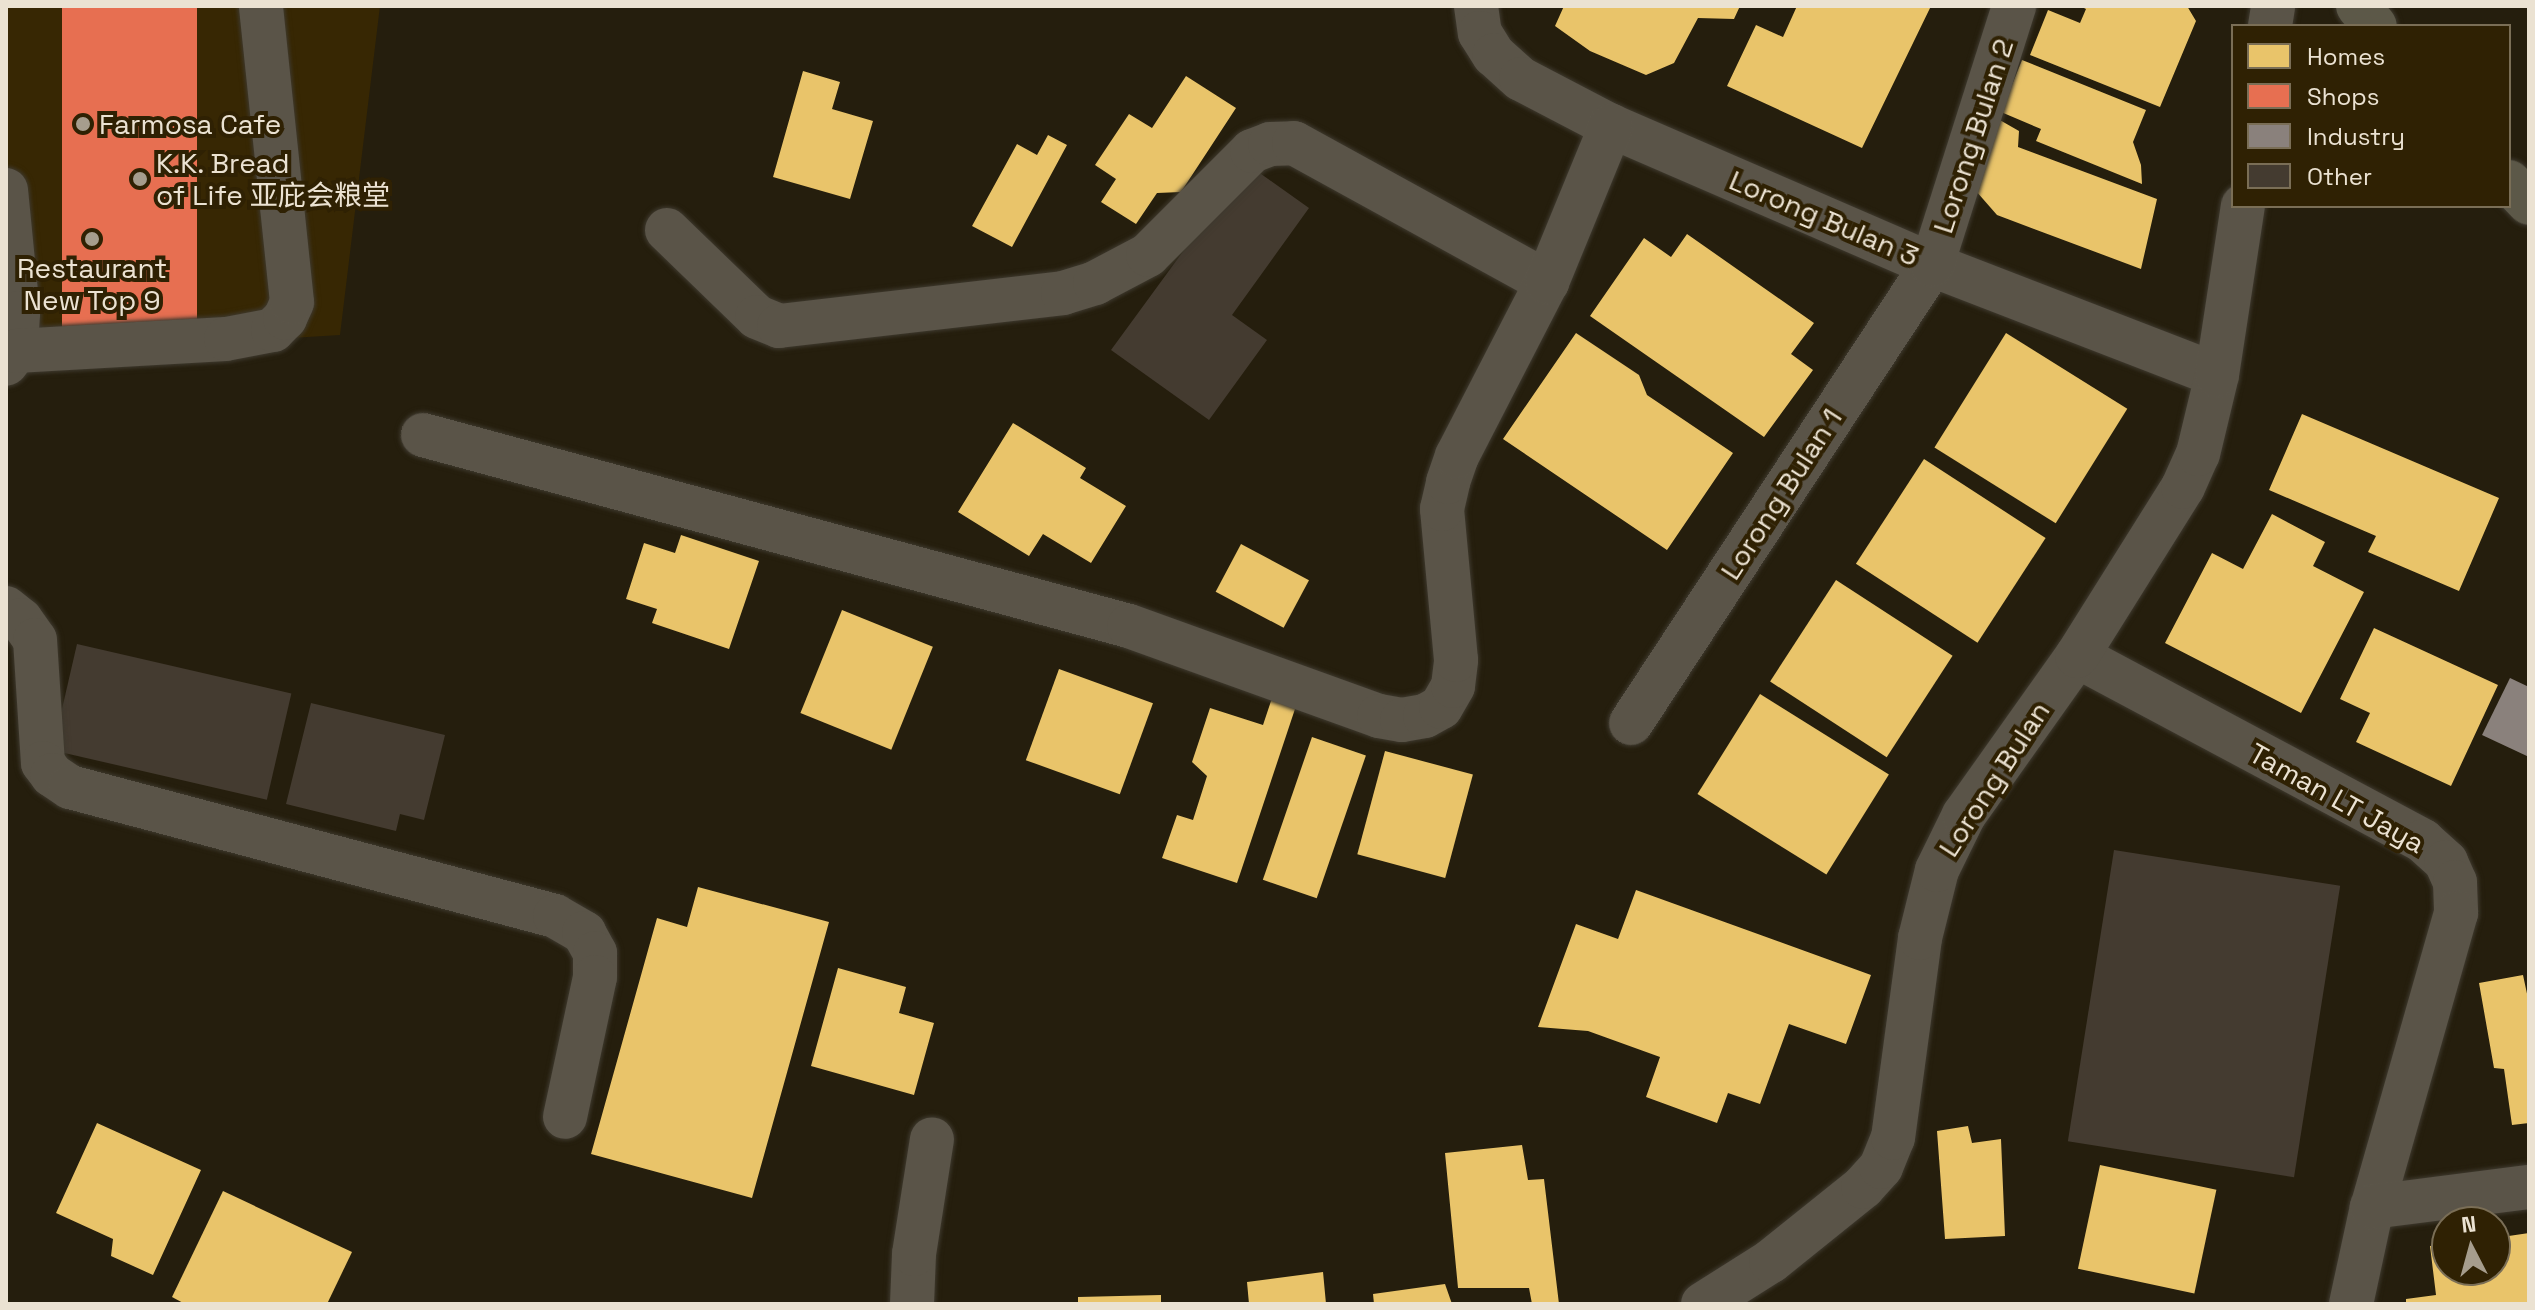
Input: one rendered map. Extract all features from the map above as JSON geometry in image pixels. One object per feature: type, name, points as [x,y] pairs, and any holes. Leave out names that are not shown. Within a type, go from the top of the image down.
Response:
[{"type":"main road","points":[[2358,6],[2373,24]]},
{"type":"main road","points":[[2511,184],[2529,203]]},
{"type":"street","points":[[6,190],[18,313],[11,357],[226,339],[273,330],[285,318],[292,302],[261,6]]},
{"type":"street","name":"Lorong Bulan 3","points":[[1476,6],[1480,33],[1494,55],[1521,79],[1611,126],[1932,265],[2217,375]]},
{"type":"street","name":"Lorong Bulan 2","points":[[1932,265],[2014,6]]},
{"type":"street","points":[[423,435],[1129,626],[1379,716],[1402,720],[1425,716],[1441,707],[1453,686],[1456,660],[1442,509],[1448,482],[1457,456],[1547,282],[1611,126]]},
{"type":"street","points":[[667,230],[757,317],[779,326],[1063,293],[1095,283],[1148,255],[1252,151],[1270,144],[1294,143],[1547,282]]},
{"type":"street","name":"Lorong Bulan","points":[[1703,1304],[1771,1261],[1863,1187],[1881,1167],[1893,1138],[1920,938],[1937,870],[1964,815],[2077,656],[2183,487],[2198,454],[2217,375],[2243,208]]},
{"type":"street","name":"Lorong Bulan 1","points":[[1631,723],[1932,265]]},
{"type":"street","points":[[6,608],[21,620],[35,640],[40,667],[43,763],[52,775],[70,787],[555,916],[584,933],[595,953],[595,977],[565,1117]]},
{"type":"street","name":"Taman LT Jaya","points":[[2077,656],[2423,841],[2446,862],[2455,882],[2456,913],[2372,1207],[2351,1304]]},
{"type":"street","points":[[912,1304],[914,1254],[932,1139]]},
{"type":"street","points":[[2372,1207],[2529,1187]]},
{"type":"shaded area","points":[[6,6],[380,6],[340,335],[16,355],[6,368]]},
{"type":"building: Homes","points":[[1564,6],[1740,6],[1734,19],[1698,18],[1674,63],[1646,75],[1590,51],[1555,26]]},
{"type":"building: Homes","points":[[1797,6],[1931,6],[1862,148],[1727,86],[1756,25],[1783,37]]},
{"type":"building: Homes","points":[[2080,6],[2187,6],[2196,21],[2160,107],[2030,55],[2048,10],[2080,23],[2086,9]]},
{"type":"building: Homes","points":[[2022,60],[2146,110],[2133,142],[2141,165],[2142,184],[2036,141],[2041,129],[2001,112]]},
{"type":"building: Homes","points":[[803,71],[840,82],[832,109],[873,121],[850,199],[773,177]]},
{"type":"building: Homes","points":[[1186,76],[1236,108],[1181,192],[1157,193],[1136,224],[1101,202],[1116,179],[1095,165],[1129,114],[1152,128]]},
{"type":"building: Homes","points":[[1998,119],[2019,131],[2018,147],[2157,199],[2141,269],[1997,215],[1969,183]]},
{"type":"building: Homes","points":[[1048,135],[1067,145],[1012,247],[972,226],[1017,144],[1037,155]]},
{"type":"building: Homes","points":[[1687,234],[1814,323],[1791,354],[1813,370],[1764,437],[1590,316],[1644,238],[1671,257]]},
{"type":"building: Homes","points":[[1576,333],[1639,375],[1647,395],[1733,453],[1667,550],[1503,439]]},
{"type":"building: Homes","points":[[2006,333],[2127,409],[2056,523],[1934,447]]},
{"type":"building: Homes","points":[[2302,414],[2499,498],[2459,591],[2368,552],[2376,536],[2269,490]]},
{"type":"building: Homes","points":[[1013,423],[1086,468],[1080,478],[1126,506],[1091,563],[1043,534],[1029,556],[958,512]]},
{"type":"building: Homes","points":[[1924,459],[2046,538],[1978,643],[1856,564]]},
{"type":"building: Homes","points":[[2272,514],[2325,542],[2313,566],[2364,592],[2301,713],[2165,643],[2212,553],[2243,569]]},
{"type":"building: Homes","points":[[681,535],[759,561],[729,649],[652,623],[657,609],[626,599],[644,543],[675,553]]},
{"type":"building: Homes","points":[[1241,544],[1309,580],[1284,628],[1216,592]]},
{"type":"building: Homes","points":[[1836,580],[1953,656],[1887,757],[1770,681]]},
{"type":"building: Homes","points":[[842,610],[933,647],[891,750],[800,713]]},
{"type":"building: Homes","points":[[2374,628],[2498,685],[2451,786],[2356,742],[2370,713],[2340,699]]},
{"type":"building: Homes","points":[[1059,669],[1153,703],[1120,794],[1026,760]]},
{"type":"building: Homes","points":[[1760,694],[1889,775],[1826,875],[1697,794]]},
{"type":"building: Homes","points":[[1272,698],[1296,706],[1237,883],[1162,858],[1177,815],[1193,820],[1207,776],[1192,762],[1210,708],[1263,725]]},
{"type":"building: Homes","points":[[1312,737],[1366,756],[1317,898],[1263,880]]},
{"type":"building: Homes","points":[[1385,751],[1473,775],[1445,878],[1357,854]]},
{"type":"building: Homes","points":[[698,887],[829,922],[752,1198],[591,1154],[657,918],[687,927]]},
{"type":"building: Homes","points":[[1636,890],[1871,975],[1846,1044],[1789,1024],[1760,1104],[1728,1093],[1717,1123],[1646,1097],[1660,1057],[1588,1031],[1538,1027],[1576,924],[1618,939]]},
{"type":"building: Homes","points":[[838,968],[906,987],[899,1013],[934,1023],[914,1095],[811,1066]]},
{"type":"building: Homes","points":[[2523,975],[2529,1003],[2529,1123],[2512,1125],[2504,1069],[2494,1068],[2479,983]]},
{"type":"building: Homes","points":[[97,1123],[201,1170],[153,1275],[111,1256],[113,1239],[56,1213]]},
{"type":"building: Homes","points":[[1968,1126],[1972,1143],[2001,1139],[2005,1236],[1945,1239],[1937,1131]]},
{"type":"building: Homes","points":[[1522,1145],[1528,1180],[1544,1179],[1559,1304],[1532,1304],[1529,1288],[1458,1288],[1445,1153]]},
{"type":"building: Homes","points":[[2100,1165],[2216,1190],[2194,1293],[2078,1269]]},
{"type":"building: Homes","points":[[223,1191],[352,1252],[327,1304],[185,1304],[172,1297]]},
{"type":"building: Homes","points":[[2529,1233],[2529,1304],[2406,1304],[2406,1299],[2436,1295],[2435,1286],[2511,1286],[2511,1236]]},
{"type":"building: Homes","points":[[1323,1272],[1326,1304],[1249,1304],[1247,1282]]},
{"type":"building: Homes","points":[[1445,1284],[1452,1304],[1374,1304],[1373,1294]]},
{"type":"building: Homes","points":[[1161,1295],[1161,1304],[1078,1304],[1078,1297]]},
{"type":"building: Shops","points":[[62,6],[197,6],[197,334],[62,334]]},
{"type":"building: Industry","points":[[2510,678],[2529,687],[2529,757],[2482,735]]},
{"type":"building: Other","points":[[1247,164],[1309,208],[1232,315],[1267,340],[1209,420],[1111,350]]},
{"type":"building: Other","points":[[77,644],[291,693],[267,800],[52,750]]},
{"type":"building: Other","points":[[311,703],[445,735],[424,820],[400,814],[396,831],[286,804]]},
{"type":"building: Other","points":[[2114,850],[2340,886],[2294,1177],[2068,1141]]},
{"type":"place","name":"Farmosa Cafe","points":[[83,124]]},
{"type":"place","name":"K.K. Bread of Life 亚庇会粮堂","points":[[140,179]]},
{"type":"place","name":"Restaurant New Top 9","points":[[92,239]]}]
